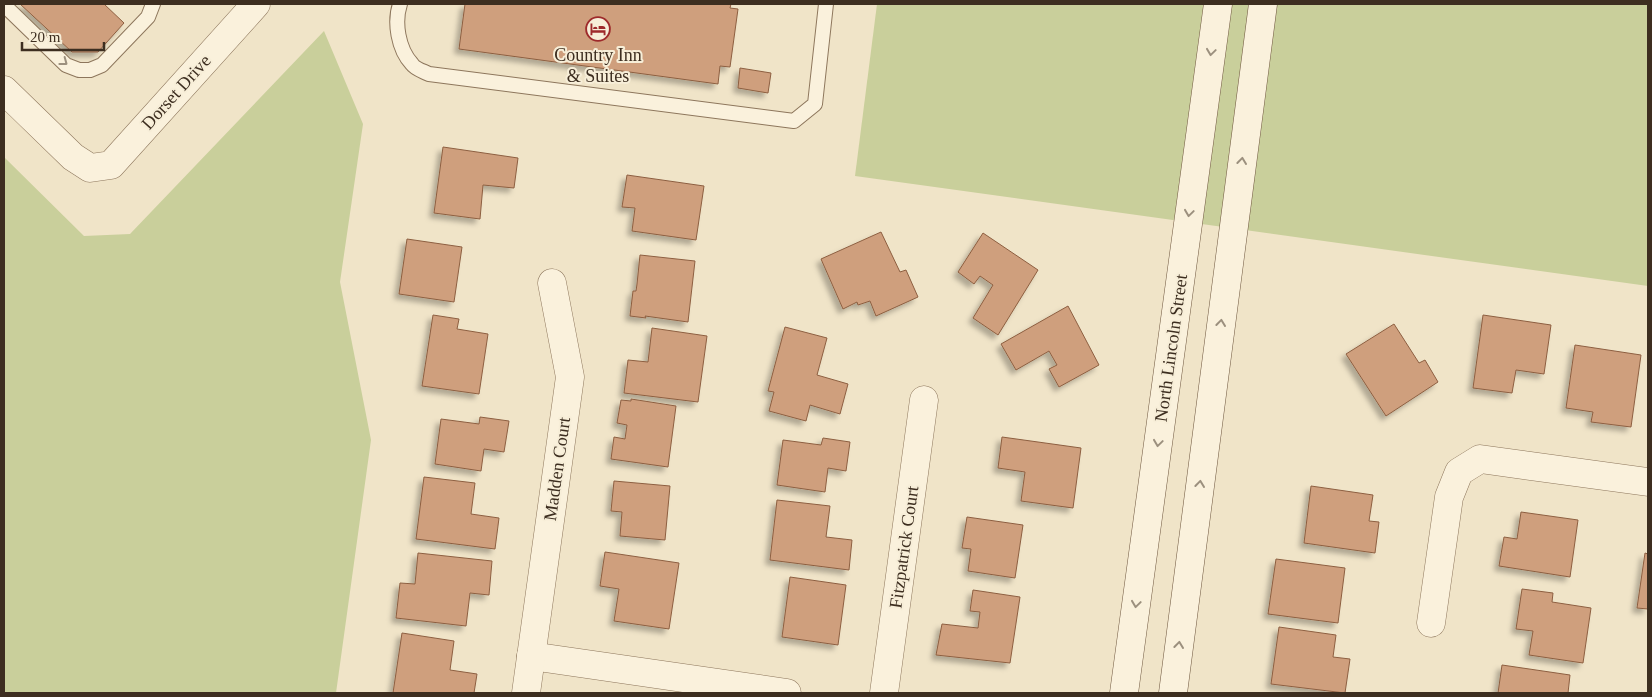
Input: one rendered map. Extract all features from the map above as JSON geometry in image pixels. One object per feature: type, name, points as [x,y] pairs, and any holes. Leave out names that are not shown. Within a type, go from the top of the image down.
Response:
[{"type":"street","name":"Dorset Drive","points":[[4,90],[73,157],[90,168],[111,165],[256,4]]},
{"type":"street","name":"North Lincoln Street","points":[[1124,693],[1218,4]]},
{"type":"street","points":[[1173,693],[1263,4]]},
{"type":"street","name":"Madden Court","points":[[526,693],[570,377],[552,283]]},
{"type":"street","name":"Fitzpatrick Court","points":[[884,693],[924,400]]},
{"type":"street","points":[[1431,623],[1449,498],[1459,472],[1480,459],[1648,482]]},
{"type":"street","points":[[531,656],[788,693]]},
{"type":"lane","points":[[4,5],[66,65],[79,70],[90,70],[102,65],[148,17],[153,4]]},
{"type":"lane","points":[[400,4],[397,13],[400,43],[412,65],[429,74],[794,122],[815,104],[826,4]]},
{"type":"green space","points":[[877,4],[1648,4],[1648,286],[855,176]]},
{"type":"green space","points":[[324,31],[363,124],[340,282],[371,440],[336,693],[4,693],[4,157],[84,236],[130,234]]},
{"type":"building","points":[[20,4],[104,4],[124,23],[98,52],[72,52]]},
{"type":"building","name":"Country Inn & Suites","points":[[465,4],[731,4],[730,8],[738,9],[730,67],[720,66],[718,84],[459,49]]},
{"type":"building","points":[[740,68],[771,73],[768,93],[738,88]]},
{"type":"building","points":[[443,147],[518,158],[514,188],[483,185],[480,219],[434,213]]},
{"type":"building","points":[[627,175],[704,186],[696,240],[632,231],[635,208],[622,207]]},
{"type":"building","points":[[881,232],[900,272],[906,270],[918,297],[876,316],[870,301],[858,305],[857,302],[843,309],[821,259]]},
{"type":"building","points":[[983,233],[1038,270],[998,335],[973,318],[993,285],[980,276],[974,284],[958,272]]},
{"type":"building","points":[[407,239],[462,247],[454,302],[399,294]]},
{"type":"building","points":[[640,255],[695,261],[688,322],[645,316],[646,318],[630,316],[633,291],[636,291]]},
{"type":"building","points":[[1068,306],[1099,365],[1059,387],[1049,369],[1057,365],[1049,351],[1016,370],[1001,344]]},
{"type":"building","points":[[433,315],[459,319],[457,329],[488,334],[479,394],[422,386]]},
{"type":"building","points":[[1483,315],[1551,325],[1544,374],[1516,370],[1512,393],[1473,388]]},
{"type":"building","points":[[1394,324],[1419,363],[1425,360],[1438,382],[1386,416],[1346,354]]},
{"type":"building","points":[[785,327],[827,338],[817,375],[848,384],[840,414],[810,405],[806,421],[769,411],[774,392],[768,391]]},
{"type":"building","points":[[652,328],[707,336],[698,402],[624,393],[628,360],[648,362]]},
{"type":"building","points":[[1575,345],[1641,355],[1631,427],[1591,422],[1593,412],[1566,408]]},
{"type":"building","points":[[631,399],[676,406],[668,467],[611,459],[614,437],[625,439],[627,425],[617,423],[621,400],[631,401]]},
{"type":"building","points":[[480,417],[509,421],[504,452],[484,449],[481,471],[435,464],[441,419],[479,424]]},
{"type":"building","points":[[1002,437],[1081,448],[1073,508],[1021,501],[1025,472],[998,468]]},
{"type":"building","points":[[823,438],[850,442],[846,471],[828,468],[825,492],[777,485],[783,440],[821,445]]},
{"type":"building","points":[[424,477],[475,483],[471,514],[499,518],[495,549],[416,539]]},
{"type":"building","points":[[614,481],[670,486],[665,540],[620,536],[622,512],[611,511]]},
{"type":"building","points":[[1311,486],[1373,495],[1369,521],[1379,522],[1375,553],[1304,543]]},
{"type":"building","points":[[777,500],[830,506],[826,537],[852,540],[849,570],[770,560]]},
{"type":"building","points":[[1521,512],[1578,520],[1570,577],[1499,566],[1504,537],[1517,539]]},
{"type":"building","points":[[967,517],[1023,525],[1015,578],[968,571],[971,549],[962,548]]},
{"type":"building","points":[[605,552],[679,563],[669,629],[614,621],[619,589],[600,586]]},
{"type":"building","points":[[418,553],[492,561],[489,595],[470,593],[466,626],[396,618],[400,583],[415,584]]},
{"type":"building","points":[[1645,553],[1648,554],[1648,609],[1637,608]]},
{"type":"building","points":[[1276,559],[1345,568],[1338,623],[1268,614]]},
{"type":"building","points":[[790,577],[846,585],[838,645],[782,637]]},
{"type":"building","points":[[1522,589],[1553,593],[1552,602],[1591,608],[1583,663],[1529,655],[1533,631],[1516,629]]},
{"type":"building","points":[[973,590],[1020,597],[1010,663],[936,655],[942,624],[978,628],[980,612],[970,611]]},
{"type":"building","points":[[1279,627],[1336,635],[1333,657],[1350,659],[1345,693],[1271,684]]},
{"type":"building","points":[[402,633],[454,641],[450,670],[477,674],[474,693],[393,693]]},
{"type":"building","points":[[1502,665],[1570,675],[1568,693],[1498,693]]},
{"type":"place","name":"Country Inn & Suites","points":[[598,29]]}]
